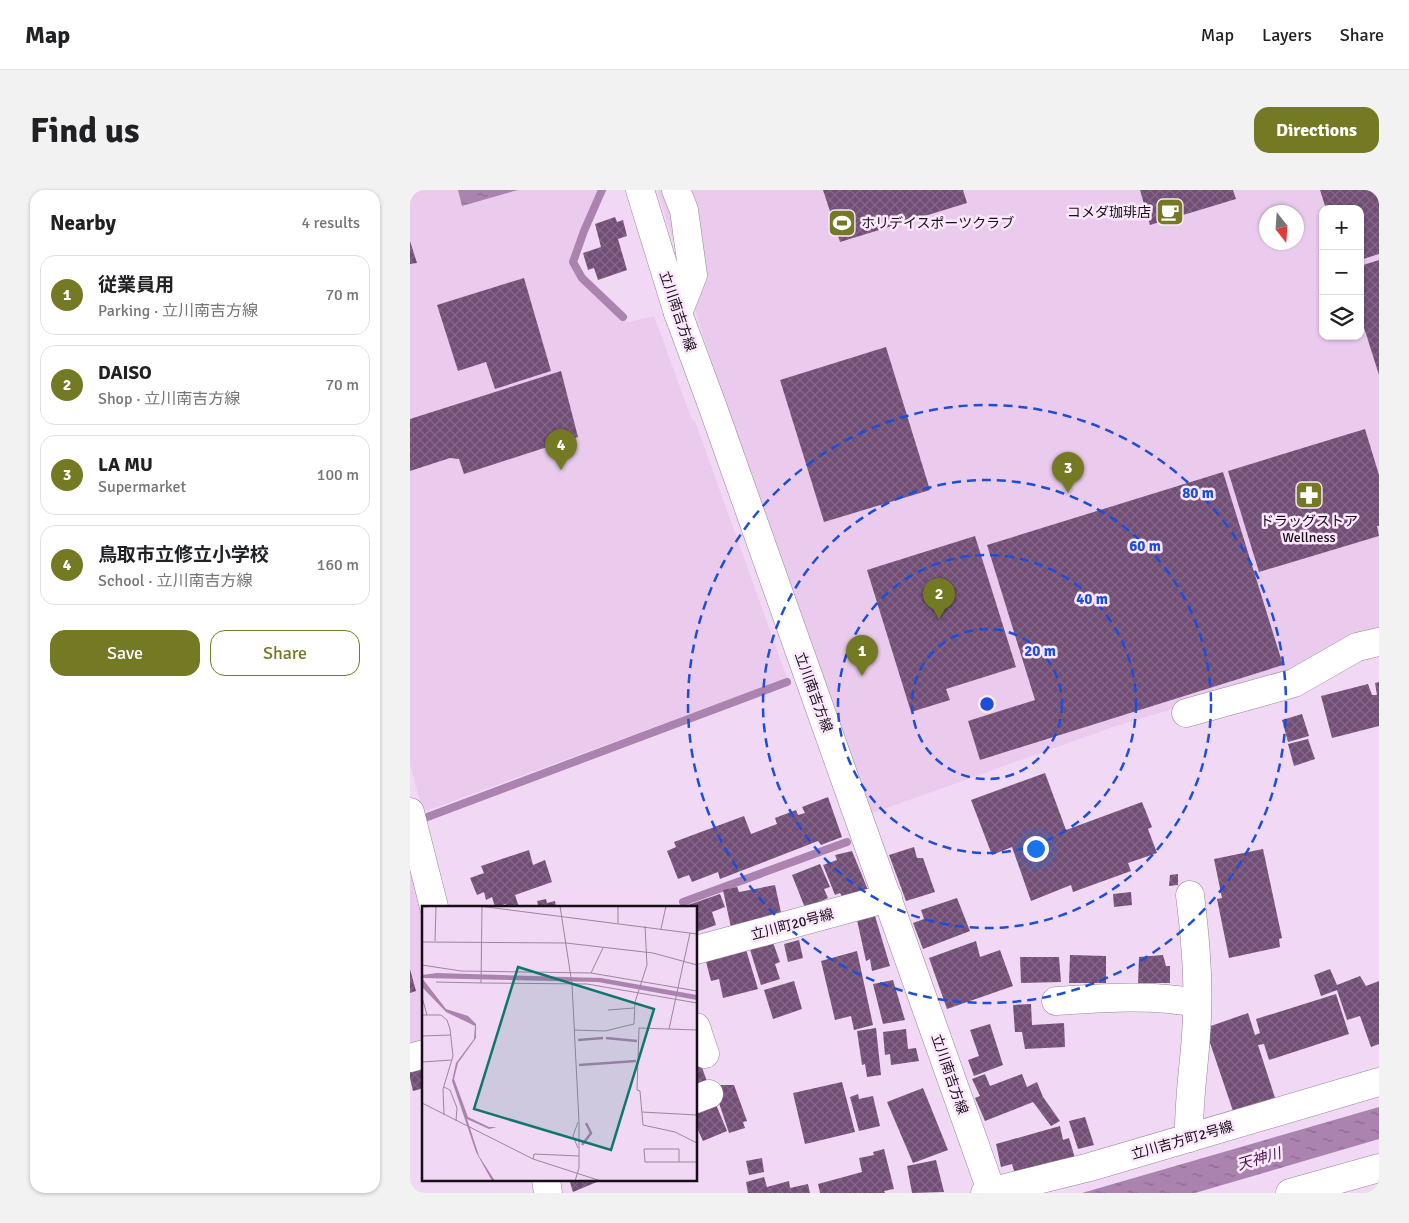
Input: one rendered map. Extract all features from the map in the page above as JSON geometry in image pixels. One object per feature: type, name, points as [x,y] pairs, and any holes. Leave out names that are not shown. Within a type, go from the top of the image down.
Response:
[{"type":"street","name":"立川南吉方線","points":[[640,190],[678,313],[888,898],[989,1192]]},
{"type":"street","points":[[676,190],[684,210],[693,275],[678,313]]},
{"type":"street","points":[[1186,713],[1294,683],[1357,647],[1379,642]]},
{"type":"street","points":[[410,812],[434,906]]},
{"type":"street","points":[[1189,1138],[1188,1109],[1194,1067],[1197,1003],[1197,957],[1190,894]]},
{"type":"street","name":"立川町20号線","points":[[698,949],[888,898]]},
{"type":"street","points":[[1056,1000],[1108,998],[1161,999],[1197,1003]]},
{"type":"street","points":[[698,1033],[705,1054]]},
{"type":"street","name":"立川吉方町2号線","points":[[989,1192],[1090,1167],[1379,1082]]},
{"type":"street","points":[[1290,1193],[1379,1168]]},
{"type":"street","points":[[546,1180],[548,1193]]},
{"type":"shaded area","points":[[410,190],[600,190],[581,230],[570,263],[588,289],[622,321],[630,322],[654,316],[692,420],[695,421],[787,678],[423,812],[410,764]]},
{"type":"shaded area","points":[[657,190],[1379,190],[1379,632],[1288,674],[1113,727],[870,814],[709,354]]},
{"type":"shaded area","points":[[410,850],[424,906],[422,906],[422,1043],[410,1046]]},
{"type":"water","points":[[458,190],[518,190],[462,206]]},
{"type":"water","name":"天神川","points":[[1379,1107],[1379,1139],[1195,1193],[1082,1193]]},
{"type":"building","points":[[823,190],[963,190],[967,203],[840,242]]},
{"type":"building","name":"コメダ珈琲店","points":[[1140,190],[1233,190],[1236,199],[1150,225]]},
{"type":"building","points":[[1320,190],[1379,190],[1379,254],[1364,259],[1364,205],[1325,205]]},
{"type":"building","points":[[615,217],[617,222],[623,220],[627,236],[618,239],[627,270],[598,280],[594,268],[588,270],[583,253],[601,247],[595,224]]},
{"type":"building","points":[[410,241],[417,263],[410,264]]},
{"type":"building","points":[[1379,260],[1379,375],[1364,328],[1364,265]]},
{"type":"building","points":[[524,278],[551,371],[495,389],[486,362],[458,371],[437,305]]},
{"type":"building","points":[[886,347],[930,490],[824,522],[780,380]]},
{"type":"building","points":[[561,371],[578,437],[464,474],[459,459],[450,458],[410,471],[410,419]]},
{"type":"building","points":[[1365,429],[1379,475],[1379,526],[1377,526],[1379,536],[1259,572],[1228,471]]},
{"type":"building","points":[[1223,472],[1283,665],[980,760],[968,721],[1035,700],[987,545]]},
{"type":"building","points":[[975,536],[1016,667],[946,689],[950,700],[911,712],[867,570]]},
{"type":"building","points":[[1379,682],[1379,726],[1332,738],[1321,696],[1368,684],[1372,695],[1377,695],[1375,683]]},
{"type":"building","points":[[1302,714],[1309,736],[1288,742],[1282,720]]},
{"type":"building","points":[[1308,739],[1315,759],[1294,766],[1288,744]]},
{"type":"building","points":[[1045,773],[1066,830],[1142,802],[1152,827],[1148,829],[1157,853],[1128,863],[1131,871],[1073,892],[1071,885],[1031,901],[1012,847],[992,855],[971,800]]},
{"type":"building","points":[[828,797],[842,837],[821,845],[818,841],[720,879],[718,872],[692,882],[689,875],[678,879],[667,851],[676,847],[674,842],[744,816],[751,834],[777,824],[775,818],[796,810],[798,815],[805,813],[802,807]]},
{"type":"building","points":[[914,847],[917,858],[923,858],[935,892],[906,901],[889,855]]},
{"type":"building","points":[[1263,849],[1282,938],[1279,939],[1280,947],[1229,958],[1217,899],[1222,898],[1214,859]]},
{"type":"building","points":[[529,850],[533,865],[545,860],[552,882],[515,895],[519,906],[506,906],[506,904],[495,906],[492,897],[486,900],[484,892],[477,895],[470,878],[484,873],[481,866]]},
{"type":"building","points":[[852,851],[868,890],[843,898],[840,893],[835,895],[823,865],[837,860],[835,855]]},
{"type":"building","points":[[820,864],[830,887],[824,889],[828,898],[805,908],[792,875]]},
{"type":"building","points":[[1178,874],[1178,885],[1169,886],[1170,875]]},
{"type":"building","points":[[775,885],[782,917],[732,932],[723,890],[737,887],[739,892]]},
{"type":"building","points":[[1131,892],[1132,905],[1114,907],[1113,894]]},
{"type":"building","points":[[720,894],[725,907],[712,912],[716,925],[698,931],[698,906],[688,905]]},
{"type":"building","points":[[957,898],[970,931],[923,949],[913,923],[924,919],[921,910]]},
{"type":"building","points":[[546,899],[547,903],[555,901],[556,906],[536,906],[538,905],[537,901]]},
{"type":"building","points":[[875,916],[890,966],[872,971],[870,959],[866,961],[857,920]]},
{"type":"building","points":[[771,937],[780,962],[775,964],[780,979],[761,985],[748,943]]},
{"type":"building","points":[[799,940],[803,958],[788,962],[784,944]]},
{"type":"building","points":[[976,941],[980,957],[1000,950],[1013,986],[947,1009],[929,958]]},
{"type":"building","points":[[744,943],[758,989],[723,998],[719,979],[711,981],[704,954]]},
{"type":"building","points":[[857,951],[873,1025],[854,1030],[851,1016],[835,1020],[821,961]]},
{"type":"building","points":[[1070,955],[1106,956],[1106,983],[1069,983]]},
{"type":"building","points":[[1163,955],[1166,966],[1170,966],[1170,983],[1138,983],[1139,957]]},
{"type":"building","points":[[1020,957],[1059,957],[1061,982],[1021,983]]},
{"type":"building","points":[[410,969],[416,991],[410,993]]},
{"type":"building","points":[[1330,969],[1337,985],[1360,976],[1366,986],[1379,981],[1379,1044],[1371,1047],[1360,1016],[1347,1020],[1337,990],[1321,996],[1314,975]]},
{"type":"building","points":[[893,980],[905,1020],[883,1024],[873,984]]},
{"type":"building","points":[[794,981],[802,1009],[773,1019],[764,990]]},
{"type":"building","points":[[1336,994],[1349,1034],[1269,1060],[1264,1044],[1258,1045],[1276,1101],[1234,1114],[1205,1028],[1248,1013],[1255,1035],[1260,1033],[1256,1019]]},
{"type":"building","points":[[1031,1004],[1032,1025],[1064,1023],[1065,1047],[1025,1049],[1022,1032],[1015,1032],[1013,1005]]},
{"type":"building","points":[[990,1024],[1003,1065],[974,1076],[968,1060],[979,1056],[970,1030]]},
{"type":"building","points":[[876,1028],[881,1075],[867,1077],[865,1064],[862,1065],[857,1031]]},
{"type":"building","points":[[906,1029],[908,1049],[916,1048],[919,1061],[891,1065],[890,1054],[885,1055],[883,1032]]},
{"type":"building","points":[[698,1056],[708,1084],[698,1088]]},
{"type":"building","points":[[422,1063],[422,1089],[413,1091],[410,1066]]},
{"type":"building","points":[[985,1074],[990,1086],[1022,1074],[1027,1087],[1037,1082],[1043,1097],[1060,1121],[1051,1126],[1033,1102],[985,1121],[975,1098],[980,1096],[972,1079]]},
{"type":"building","points":[[842,1082],[855,1132],[805,1144],[793,1093]]},
{"type":"building","points":[[713,1085],[734,1085],[747,1121],[743,1122],[745,1128],[729,1133]]},
{"type":"building","points":[[923,1088],[948,1150],[913,1163],[887,1102]]},
{"type":"building","points":[[858,1094],[859,1099],[873,1096],[880,1126],[859,1131],[850,1097]]},
{"type":"building","points":[[715,1102],[727,1131],[703,1141],[698,1130],[698,1108]]},
{"type":"building","points":[[1085,1117],[1094,1145],[1078,1149],[1069,1121]]},
{"type":"building","points":[[1060,1126],[1063,1140],[1069,1138],[1075,1158],[1015,1174],[1012,1164],[1001,1167],[996,1144]]},
{"type":"building","points":[[884,1149],[894,1189],[884,1191],[885,1193],[820,1193],[818,1184],[862,1172],[859,1158],[874,1155],[873,1152]]},
{"type":"building","points":[[762,1158],[764,1172],[749,1175],[746,1161]]},
{"type":"building","points":[[936,1160],[944,1192],[912,1193],[907,1166]]},
{"type":"building","points":[[764,1177],[767,1187],[789,1181],[790,1188],[808,1184],[810,1193],[748,1193],[746,1182]]},
{"type":"building","points":[[569,1180],[602,1180],[573,1192]]},
{"type":"waterway","points":[[602,190],[573,262],[582,278],[623,317]]},
{"type":"waterway","points":[[422,819],[787,682]]},
{"type":"waterway","points":[[683,902],[847,842]]},
{"type":"place","name":"コメダ珈琲店","points":[[1170,212]]},
{"type":"place","name":"ホリデイスポーツクラブ","points":[[842,223]]},
{"type":"place","name":"鳥取市立修立小学校","points":[[561,470]]},
{"type":"place","name":"LA MU","points":[[1068,493]]},
{"type":"place","name":"ドラッグストア Wellness","points":[[1309,495]]},
{"type":"place","name":"DAISO","points":[[939,619]]},
{"type":"place","name":"従業員用","points":[[862,676]]}]
